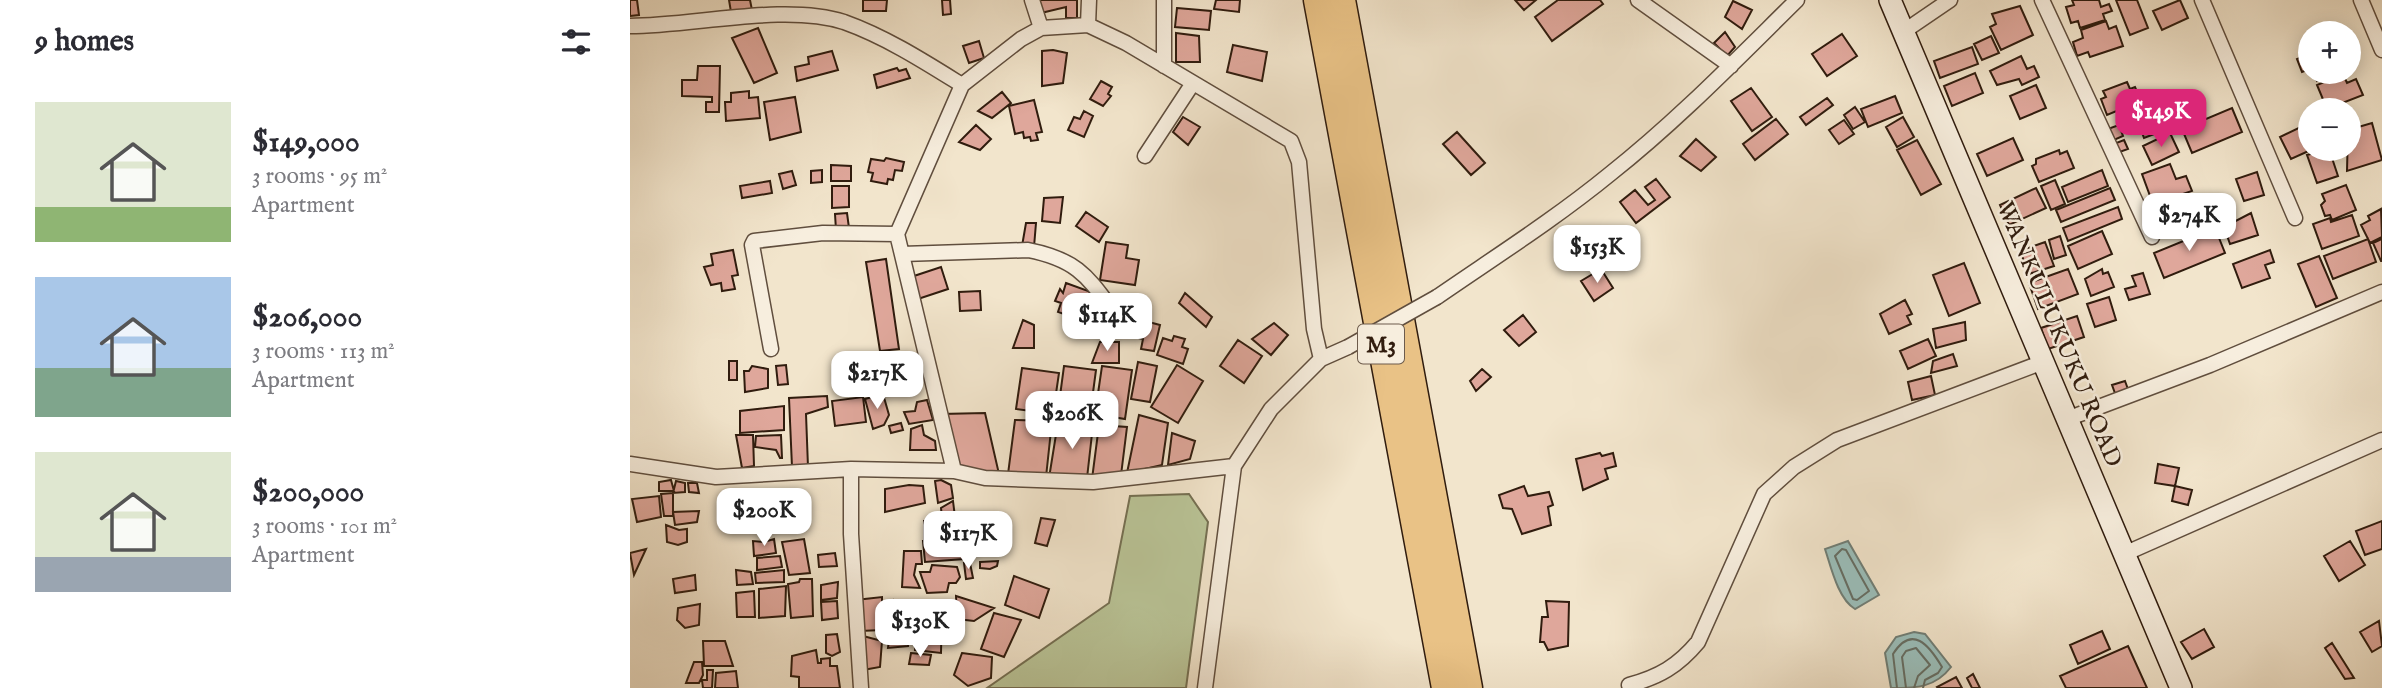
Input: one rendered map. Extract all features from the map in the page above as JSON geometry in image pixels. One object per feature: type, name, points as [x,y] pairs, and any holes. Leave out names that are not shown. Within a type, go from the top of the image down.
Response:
[{"type":"highway","name":"M3","points":[[1317,0],[1445,688]]},
{"type":"highway","name":"M3","points":[[1342,0],[1469,688]]},
{"type":"main road","name":"WANKULUKUKU ROAD","points":[[1890,0],[2124,554],[2175,686]]},
{"type":"street","points":[[1032,0],[1041,28]]},
{"type":"street","points":[[1088,25],[1089,0]]},
{"type":"street","points":[[1164,0],[1164,66]]},
{"type":"street","points":[[1638,0],[1731,66]]},
{"type":"street","points":[[1205,688],[1234,466],[1270,409],[1321,359],[1348,347],[1437,297],[1504,254],[1609,175],[1683,113],[1797,0]]},
{"type":"street","points":[[1903,32],[1950,0]]},
{"type":"street","points":[[2042,0],[2151,237]]},
{"type":"street","points":[[2202,0],[2295,218]]},
{"type":"street","points":[[2361,0],[2382,50]]},
{"type":"street","points":[[630,26],[687,25],[758,15],[810,16],[843,22],[911,53],[962,85]]},
{"type":"street","points":[[954,471],[897,234],[962,85],[1021,39],[1041,28],[1088,25],[1164,66],[1291,141],[1295,148],[1314,329],[1321,359]]},
{"type":"street","points":[[1145,156],[1193,83]]},
{"type":"street","points":[[771,349],[752,245],[754,241],[823,233],[897,234]]},
{"type":"street","points":[[902,254],[1028,250],[1047,254],[1079,267],[1123,324]]},
{"type":"street","points":[[2067,419],[2210,365],[2382,292]]},
{"type":"street","points":[[1629,685],[1662,674],[1681,663],[1698,642],[1764,494],[1794,467],[1837,440],[2043,362]]},
{"type":"street","points":[[2124,554],[2382,440]]},
{"type":"street","points":[[630,464],[716,477],[851,470],[954,471],[985,478],[1093,482],[1234,466]]},
{"type":"street","points":[[851,470],[850,534],[861,688]]},
{"type":"green space","points":[[1189,494],[1208,522],[1186,688],[987,688],[1109,603],[1130,496]]},
{"type":"water","points":[[1848,541],[1879,595],[1855,609],[1840,590],[1825,549]]},
{"type":"water","points":[[1914,632],[1925,634],[1951,667],[1932,683],[1917,687],[1891,688],[1885,653],[1896,637]]},
{"type":"building","points":[[630,0],[637,0],[639,15],[630,16]]},
{"type":"building","points":[[729,0],[750,0],[752,10],[731,12]]},
{"type":"building","points":[[863,0],[887,0],[886,11],[863,11]]},
{"type":"building","points":[[942,0],[950,0],[951,14],[943,15]]},
{"type":"building","points":[[1037,0],[1077,0],[1077,18],[1066,18],[1066,7],[1041,13]]},
{"type":"building","points":[[1216,0],[1240,0],[1239,12],[1214,9]]},
{"type":"building","points":[[1515,0],[1536,0],[1524,10]]},
{"type":"building","points":[[1558,0],[1600,0],[1603,4],[1552,41],[1535,17]]},
{"type":"building","points":[[2072,0],[2099,0],[2101,7],[2109,4],[2112,11],[2103,14],[2105,20],[2080,28],[2078,21],[2071,23],[2066,7],[2074,5]]},
{"type":"building","points":[[2116,0],[2137,0],[2148,28],[2130,35]]},
{"type":"building","points":[[2180,0],[2188,18],[2162,30],[2153,11]]},
{"type":"building","points":[[1733,1],[1752,10],[1742,29],[1725,17]]},
{"type":"building","points":[[2020,6],[2033,35],[2001,50],[1990,27],[1996,24],[1992,14]]},
{"type":"building","points":[[1177,8],[1211,11],[1209,30],[1175,27]]},
{"type":"building","points":[[2106,21],[2109,29],[2116,26],[2123,46],[2090,57],[2088,52],[2077,56],[2073,42],[2083,38],[2081,30]]},
{"type":"building","points":[[758,28],[777,73],[754,83],[732,38]]},
{"type":"building","points":[[1725,32],[1735,47],[1727,56],[1714,43]]},
{"type":"building","points":[[1176,33],[1199,36],[1200,62],[1176,62]]},
{"type":"building","points":[[1842,34],[1857,56],[1827,76],[1812,54]]},
{"type":"building","points":[[1991,36],[1999,53],[1982,60],[1974,44]]},
{"type":"building","points":[[979,41],[984,58],[969,63],[963,46]]},
{"type":"building","points":[[1233,45],[1267,52],[1262,81],[1227,72]]},
{"type":"building","points":[[1972,47],[1978,64],[1940,78],[1934,61]]},
{"type":"building","points":[[832,51],[838,70],[797,81],[795,67],[809,64],[808,57]]},
{"type":"building","points":[[1042,51],[1067,53],[1063,83],[1042,86]]},
{"type":"building","points":[[2021,56],[2027,69],[2034,66],[2039,77],[2022,85],[2019,79],[1997,85],[1990,71]]},
{"type":"building","points":[[698,66],[720,66],[719,112],[706,112],[706,102],[712,102],[712,97],[682,96],[682,80],[697,80]]},
{"type":"building","points":[[897,68],[899,71],[906,69],[910,78],[877,88],[874,75]]},
{"type":"building","points":[[1975,73],[1983,93],[1952,106],[1944,86]]},
{"type":"building","points":[[1101,81],[1112,87],[1108,94],[1111,96],[1103,106],[1090,99]]},
{"type":"building","points":[[2127,82],[2130,89],[2135,87],[2141,101],[2107,115],[2101,99],[2106,97],[2103,91]]},
{"type":"building","points":[[2358,84],[2363,95],[2355,98],[2322,98],[2317,85]]},
{"type":"building","points":[[2036,85],[2046,108],[2020,119],[2010,96]]},
{"type":"building","points":[[1751,88],[1772,117],[1752,131],[1731,101]]},
{"type":"building","points":[[749,91],[749,98],[758,97],[760,118],[726,121],[725,102],[731,102],[731,93]]},
{"type":"building","points":[[1002,92],[1011,103],[992,118],[978,111]]},
{"type":"building","points":[[1895,96],[1902,113],[1868,127],[1861,109]]},
{"type":"building","points":[[795,97],[801,132],[770,140],[764,102]]},
{"type":"building","points":[[1827,98],[1833,105],[1806,125],[1800,117]]},
{"type":"building","points":[[1034,100],[1042,132],[1036,133],[1038,140],[1031,141],[1030,137],[1024,138],[1023,132],[1015,134],[1009,106]]},
{"type":"building","points":[[1855,107],[1865,122],[1853,129],[1844,115]]},
{"type":"building","points":[[2232,108],[2242,132],[2192,153],[2182,129]]},
{"type":"building","points":[[2157,109],[2165,130],[2144,138],[2136,116]]},
{"type":"building","points":[[1084,111],[1093,116],[1084,137],[1068,130],[1074,117],[1080,119]]},
{"type":"building","points":[[1183,117],[1200,127],[1188,145],[1173,132]]},
{"type":"building","points":[[1903,117],[1914,137],[1897,147],[1886,127]]},
{"type":"building","points":[[1776,119],[1788,134],[1755,160],[1743,144]]},
{"type":"building","points":[[1844,120],[1854,134],[1839,144],[1829,130]]},
{"type":"building","points":[[2372,123],[2382,160],[2347,171],[2347,161],[2361,161],[2361,126]]},
{"type":"building","points":[[976,125],[991,139],[980,150],[959,142]]},
{"type":"building","points":[[2119,125],[2123,136],[2107,143],[2102,131]]},
{"type":"building","points":[[2298,128],[2298,156],[2291,159],[2280,137]]},
{"type":"building","points":[[1457,132],[1485,163],[1471,175],[1443,144]]},
{"type":"building","points":[[2170,133],[2179,152],[2152,165],[2143,146]]},
{"type":"building","points":[[2013,138],[2023,160],[1987,176],[1977,154]]},
{"type":"building","points":[[1696,139],[1716,157],[1701,171],[1680,156]]},
{"type":"building","points":[[1917,140],[1941,184],[1921,195],[1897,150]]},
{"type":"building","points":[[2124,140],[2128,149],[2114,154],[2111,145]]},
{"type":"building","points":[[2059,150],[2060,154],[2067,151],[2074,168],[2039,182],[2032,166],[2036,164],[2036,159]]},
{"type":"building","points":[[886,158],[904,162],[902,171],[895,170],[893,180],[888,179],[887,184],[871,181],[873,173],[868,172],[871,159],[884,161]]},
{"type":"building","points":[[2309,161],[2333,161],[2338,176],[2317,183]]},
{"type":"building","points":[[2170,164],[2176,179],[2186,176],[2192,191],[2153,204],[2142,174]]},
{"type":"building","points":[[831,165],[851,166],[851,181],[831,181]]},
{"type":"building","points":[[822,170],[822,182],[811,183],[811,171]]},
{"type":"building","points":[[2102,170],[2108,186],[2068,202],[2062,187]]},
{"type":"building","points":[[792,171],[796,185],[783,189],[779,174]]},
{"type":"building","points":[[2257,172],[2264,195],[2244,201],[2236,179]]},
{"type":"building","points":[[1656,179],[1670,197],[1636,223],[1620,202],[1635,190],[1648,205],[1655,200],[1645,187]]},
{"type":"building","points":[[2055,180],[2065,204],[2051,210],[2041,186]]},
{"type":"building","points":[[770,181],[772,193],[742,198],[740,186]]},
{"type":"building","points":[[2346,185],[2356,210],[2332,220],[2330,215],[2325,216],[2321,205],[2325,201],[2322,194]]},
{"type":"building","points":[[832,186],[849,186],[849,207],[832,208]]},
{"type":"building","points":[[2036,188],[2046,208],[2009,225],[2000,205]]},
{"type":"building","points":[[2110,188],[2115,200],[2061,222],[2056,210]]},
{"type":"building","points":[[1063,197],[1060,223],[1042,221],[1044,198]]},
{"type":"building","points":[[2118,207],[2122,219],[2068,241],[2063,228]]},
{"type":"building","points":[[2381,209],[2382,237],[2370,243],[2361,225],[2370,220],[2368,216]]},
{"type":"building","points":[[1086,212],[1108,227],[1099,242],[1076,226]]},
{"type":"building","points":[[847,213],[849,228],[836,230],[835,214]]},
{"type":"building","points":[[2251,213],[2258,235],[2230,244],[2224,227]]},
{"type":"building","points":[[2352,215],[2359,236],[2322,249],[2313,224]]},
{"type":"building","points":[[1026,223],[1036,223],[1034,247],[1022,246]]},
{"type":"building","points":[[2215,228],[2225,253],[2164,278],[2154,253]]},
{"type":"building","points":[[2102,231],[2112,254],[2078,269],[2068,246]]},
{"type":"building","points":[[2060,236],[2066,255],[2054,259],[2049,240]]},
{"type":"building","points":[[2368,239],[2376,262],[2333,279],[2324,256]]},
{"type":"building","points":[[2382,239],[2382,261],[2381,261],[2373,243]]},
{"type":"building","points":[[1106,242],[1128,245],[1126,258],[1139,260],[1135,285],[1100,280]]},
{"type":"building","points":[[2045,242],[2054,266],[2029,274],[2020,251]]},
{"type":"building","points":[[733,250],[738,275],[732,276],[735,289],[722,291],[721,283],[711,285],[704,267],[713,265],[711,254]]},
{"type":"building","points":[[2270,250],[2274,262],[2265,265],[2270,278],[2242,288],[2233,264]]},
{"type":"building","points":[[2319,256],[2337,298],[2316,307],[2298,264]]},
{"type":"building","points":[[886,259],[899,349],[880,351],[866,262]]},
{"type":"building","points":[[1964,263],[1980,303],[1949,316],[1933,275]]},
{"type":"building","points":[[941,267],[948,289],[918,299],[911,277]]},
{"type":"building","points":[[1601,269],[1613,288],[1594,301],[1581,281]]},
{"type":"building","points":[[2068,269],[2078,294],[2038,309],[2029,283]]},
{"type":"building","points":[[2102,269],[2103,274],[2108,272],[2114,287],[2091,296],[2085,279]]},
{"type":"building","points":[[2143,273],[2150,294],[2129,300],[2125,289],[2136,286],[2132,276]]},
{"type":"building","points":[[1066,283],[1091,292],[1081,320],[1058,312],[1061,303],[1055,301],[1060,289],[1063,293]]},
{"type":"building","points":[[980,291],[981,310],[960,311],[959,292]]},
{"type":"building","points":[[1185,293],[1212,317],[1206,327],[1179,303]]},
{"type":"building","points":[[2109,297],[2116,320],[2095,327],[2087,304]]},
{"type":"building","points":[[1905,300],[1912,314],[1907,316],[1911,324],[1889,334],[1880,314]]},
{"type":"building","points":[[1523,315],[1536,332],[1519,346],[1504,330]]},
{"type":"building","points":[[2077,316],[2084,337],[2048,349],[2041,328]]},
{"type":"building","points":[[1023,320],[1034,325],[1034,348],[1013,348]]},
{"type":"building","points":[[1145,321],[1160,325],[1154,351],[1141,349],[1143,339],[1138,338],[1140,329],[1145,330]]},
{"type":"building","points":[[1965,322],[1966,340],[1936,348],[1933,329]]},
{"type":"building","points":[[1274,323],[1288,335],[1271,355],[1252,339]]},
{"type":"building","points":[[1174,336],[1185,339],[1182,347],[1188,349],[1183,364],[1157,355],[1163,338],[1172,341]]},
{"type":"building","points":[[1928,339],[1936,356],[1908,369],[1900,351]]},
{"type":"building","points":[[1238,340],[1262,356],[1244,383],[1220,366]]},
{"type":"building","points":[[1100,342],[1119,342],[1119,363],[1092,363]]},
{"type":"building","points":[[1953,354],[1957,366],[1931,373],[1933,361]]},
{"type":"building","points":[[729,361],[737,361],[737,380],[729,380]]},
{"type":"building","points":[[1138,362],[1157,366],[1150,402],[1131,399]]},
{"type":"building","points":[[786,365],[788,384],[778,385],[776,366]]},
{"type":"building","points":[[1177,365],[1203,381],[1178,423],[1151,407]]},
{"type":"building","points":[[752,366],[768,369],[768,388],[745,392],[744,371],[749,371]]},
{"type":"building","points":[[1064,366],[1096,370],[1090,415],[1058,411]]},
{"type":"building","points":[[1102,366],[1132,370],[1125,419],[1095,414]]},
{"type":"building","points":[[1022,368],[1059,373],[1053,414],[1016,409]]},
{"type":"building","points":[[1482,369],[1491,377],[1476,391],[1470,381]]},
{"type":"building","points":[[1931,376],[1935,395],[1912,400],[1908,382]]},
{"type":"building","points":[[2125,381],[2129,392],[2116,396],[2112,385]]},
{"type":"building","points":[[883,394],[889,415],[884,425],[873,429],[865,399]]},
{"type":"building","points":[[827,396],[828,407],[806,414],[808,467],[792,467],[789,398]]},
{"type":"building","points":[[863,397],[866,422],[835,426],[832,401]]},
{"type":"building","points":[[927,400],[933,420],[909,424],[904,412],[915,411],[917,402]]},
{"type":"building","points":[[784,406],[784,430],[740,433],[740,411]]},
{"type":"building","points":[[985,413],[999,474],[958,470],[941,414]]},
{"type":"building","points":[[1139,415],[1168,423],[1162,465],[1127,473]]},
{"type":"building","points":[[1015,420],[1052,421],[1046,477],[1008,474]]},
{"type":"building","points":[[1058,422],[1093,425],[1087,478],[1049,478]]},
{"type":"building","points":[[901,423],[903,430],[891,433],[889,426]]},
{"type":"building","points":[[922,425],[924,435],[935,441],[936,450],[910,450],[911,429]]},
{"type":"building","points":[[1099,425],[1127,427],[1121,475],[1092,479]]},
{"type":"building","points":[[1172,433],[1195,441],[1190,459],[1168,465]]},
{"type":"building","points":[[736,435],[753,435],[754,466],[742,468]]},
{"type":"building","points":[[781,435],[782,458],[776,450],[755,447],[756,436]]},
{"type":"building","points":[[1600,453],[1602,456],[1613,453],[1616,466],[1605,469],[1608,479],[1583,490],[1576,459]]},
{"type":"building","points":[[2158,464],[2179,468],[2175,486],[2155,483]]},
{"type":"building","points":[[671,480],[674,491],[659,491],[659,482]]},
{"type":"building","points":[[941,480],[951,485],[953,498],[938,503],[935,481]]},
{"type":"building","points":[[676,481],[685,483],[685,492],[673,493]]},
{"type":"building","points":[[688,483],[697,483],[699,493],[689,492]]},
{"type":"building","points":[[923,486],[925,503],[885,512],[885,489]]},
{"type":"building","points":[[1524,486],[1528,496],[1549,492],[1553,505],[1548,507],[1551,525],[1522,534],[1512,509],[1503,508],[1499,495]]},
{"type":"building","points":[[2175,486],[2192,490],[2188,505],[2172,501]]},
{"type":"building","points":[[673,493],[673,516],[664,516],[661,494]]},
{"type":"building","points":[[659,496],[661,517],[637,522],[632,499]]},
{"type":"building","points":[[953,501],[956,525],[943,527],[941,508]]},
{"type":"building","points":[[699,511],[697,522],[675,525],[673,512]]},
{"type":"building","points":[[1041,518],[1055,520],[1047,546],[1035,543]]},
{"type":"building","points":[[939,520],[942,535],[924,539],[924,521]]},
{"type":"building","points":[[2382,521],[2382,549],[2365,555],[2356,531]]},
{"type":"building","points":[[666,525],[679,530],[687,529],[687,542],[678,545],[667,542]]},
{"type":"building","points":[[957,526],[964,559],[925,562],[923,541],[944,541],[945,527]]},
{"type":"building","points":[[774,539],[776,553],[754,556],[753,541]]},
{"type":"building","points":[[804,539],[810,573],[789,575],[782,542]]},
{"type":"building","points":[[2350,541],[2365,565],[2339,581],[2324,556]]},
{"type":"building","points":[[646,549],[634,575],[630,553]]},
{"type":"building","points":[[904,551],[921,551],[922,564],[916,564],[914,575],[920,588],[902,587]]},
{"type":"building","points":[[835,553],[837,566],[819,567],[818,555]]},
{"type":"building","points":[[780,556],[782,567],[757,570],[757,558]]},
{"type":"building","points":[[998,561],[997,566],[990,569],[980,568],[980,562]]},
{"type":"building","points":[[964,563],[970,563],[973,578],[966,579]]},
{"type":"building","points":[[932,565],[957,567],[960,577],[956,583],[949,583],[947,592],[927,593],[920,572],[930,572]]},
{"type":"building","points":[[736,570],[751,572],[753,584],[737,585]]},
{"type":"building","points":[[784,570],[784,582],[756,583],[755,573]]},
{"type":"building","points":[[695,575],[696,590],[675,593],[673,579]]},
{"type":"building","points":[[1014,576],[1049,589],[1039,618],[1005,605]]},
{"type":"building","points":[[800,579],[812,579],[813,616],[791,618],[788,584],[799,582]]},
{"type":"building","points":[[838,582],[837,598],[821,600],[821,585]]},
{"type":"building","points":[[786,586],[785,616],[759,618],[759,589]]},
{"type":"building","points":[[754,591],[755,617],[737,617],[736,593]]},
{"type":"building","points":[[956,596],[994,608],[974,621],[957,619]]},
{"type":"building","points":[[882,597],[882,630],[860,631],[856,600]]},
{"type":"building","points":[[894,600],[912,604],[908,646],[888,648]]},
{"type":"building","points":[[837,601],[838,618],[822,620],[821,602]]},
{"type":"building","points":[[1546,601],[1569,602],[1568,646],[1548,650],[1544,642],[1540,642],[1542,617],[1548,617]]},
{"type":"building","points":[[700,604],[699,625],[685,628],[677,620],[678,608]]},
{"type":"building","points":[[942,611],[941,653],[915,650],[917,612]]},
{"type":"building","points":[[994,613],[1021,620],[1004,657],[981,649]]},
{"type":"building","points":[[2379,621],[2382,646],[2372,652],[2360,632]]},
{"type":"building","points":[[2204,629],[2214,647],[2192,659],[2181,642]]},
{"type":"building","points":[[2102,631],[2110,649],[2078,664],[2070,645]]},
{"type":"building","points":[[837,634],[840,652],[832,656],[826,653],[826,635]]},
{"type":"building","points":[[863,636],[882,641],[880,667],[863,670]]},
{"type":"building","points":[[703,641],[725,641],[733,666],[704,666]]},
{"type":"building","points":[[2332,643],[2354,678],[2345,679],[2325,648]]},
{"type":"building","points":[[2128,646],[2147,688],[2066,688],[2060,676]]},
{"type":"building","points":[[816,650],[818,663],[821,663],[821,659],[830,658],[830,666],[837,666],[840,688],[799,688],[799,677],[791,676],[792,656]]},
{"type":"building","points":[[911,653],[931,655],[929,665],[909,664]]},
{"type":"building","points":[[962,653],[992,657],[991,678],[968,686],[954,675]]},
{"type":"building","points":[[694,662],[702,662],[703,675],[699,683],[686,683]]},
{"type":"building","points":[[707,670],[713,670],[712,688],[703,688],[702,680],[707,680]]},
{"type":"building","points":[[736,671],[738,688],[715,688],[716,673]]},
{"type":"building","points":[[1973,674],[1980,688],[1972,688],[1967,678]]},
{"type":"building","points":[[1956,677],[1962,688],[1937,687]]}]
